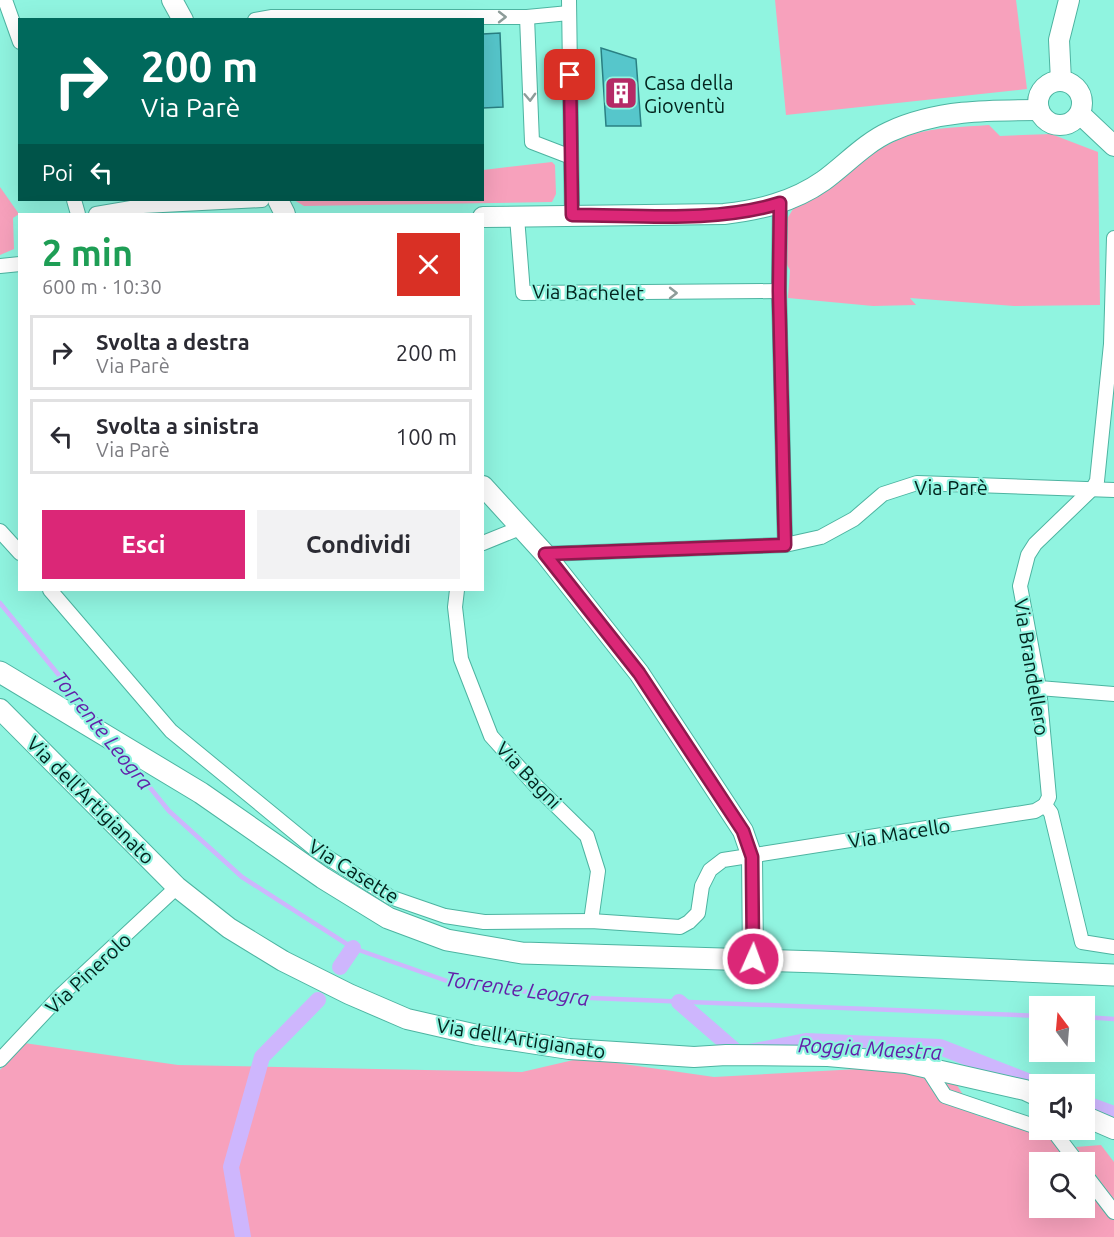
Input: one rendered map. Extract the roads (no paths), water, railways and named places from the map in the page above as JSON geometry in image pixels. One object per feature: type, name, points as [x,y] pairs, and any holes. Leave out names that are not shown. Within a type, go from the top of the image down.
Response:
[{"type":"main road","points":[[0,672],[201,793],[323,878],[388,918],[447,940],[522,953],[753,959],[1114,975]]},
{"type":"street","points":[[4,0],[18,37]]},
{"type":"street","points":[[172,0],[182,18]]},
{"type":"street","points":[[1061,81],[1059,40],[1069,0]]},
{"type":"street","points":[[266,18],[527,17],[569,6],[572,215]]},
{"type":"street","points":[[527,17],[532,142],[571,157]]},
{"type":"street","points":[[1061,81],[1075,87],[1082,99],[1080,114],[1075,120],[1062,126],[1047,122],[1039,110],[1038,103],[1042,90],[1054,82],[1061,81]]},
{"type":"street","points":[[484,217],[724,214],[757,211],[780,203],[821,182],[887,132],[915,121],[963,112],[1039,110]]},
{"type":"street","points":[[1080,114],[1114,146]]},
{"type":"street","points":[[102,213],[143,206],[242,201]]},
{"type":"street","points":[[780,203],[781,432],[785,545]]},
{"type":"street","name":"Via Bachelet","points":[[517,217],[523,293],[725,298],[779,291]]},
{"type":"street","points":[[1093,488],[1100,469],[1111,344],[1114,238]]},
{"type":"street","points":[[0,266],[18,264]]},
{"type":"street","name":"Via Parè","points":[[545,554],[785,545],[820,537],[854,519],[883,494],[917,483],[1114,490]]},
{"type":"street","points":[[484,487],[545,554],[639,673],[743,831],[752,857],[753,959]]},
{"type":"street","name":"Via Brandellero","points":[[1093,488],[1035,544],[1022,571],[1020,586],[1039,688],[1049,797],[1045,805],[1051,813],[1082,942],[1114,947]]},
{"type":"street","points":[[484,543],[520,528]]},
{"type":"street","points":[[0,531],[18,551]]},
{"type":"street","name":"Via Casette","points":[[51,591],[171,731],[316,850],[390,897],[445,916],[484,922],[591,921],[680,927],[698,913],[702,886],[710,870],[723,860],[752,857]]},
{"type":"street","name":"Via Bagni","points":[[457,591],[455,607],[460,659],[491,736],[535,785],[587,836],[598,870],[591,921]]},
{"type":"street","points":[[1039,688],[1114,694]]},
{"type":"street","name":"Via dell'Artigianato","points":[[0,709],[177,887],[229,927],[283,961],[349,994],[407,1019],[477,1035],[569,1049],[694,1057],[828,1056],[906,1063],[1029,1092]]},
{"type":"street","name":"Via Macello","points":[[752,857],[1035,811],[1045,805]]},
{"type":"street","name":"Via Pinerolo","points":[[0,1060],[61,995],[177,887]]},
{"type":"street","points":[[927,1068],[945,1096],[1029,1124]]},
{"type":"street","points":[[1095,1121],[1114,1129]]},
{"type":"street","points":[[1060,1140],[1069,1152]]},
{"type":"street","points":[[1095,1187],[1114,1212]]},
{"type":"waterway","name":"Torrente Leogra","points":[[0,603],[93,717]]},
{"type":"waterway","name":"Torrente Leogra","points":[[126,758],[169,811],[242,877],[353,948],[447,981],[566,997],[1029,1016]]},
{"type":"waterway","points":[[340,967],[353,948]]},
{"type":"waterway","points":[[243,1237],[231,1167],[262,1057],[318,1000]]},
{"type":"waterway","name":"Roggia Maestra","points":[[679,1002],[739,1054],[806,1041],[940,1047],[1029,1082]]},
{"type":"waterway","name":"Torrente Leogra","points":[[1095,1018],[1114,1019]]},
{"type":"waterway","name":"Roggia Maestra","points":[[1095,1107],[1114,1114]]},
{"type":"place","name":"Casa della Gioventù","points":[[621,93]]}]
